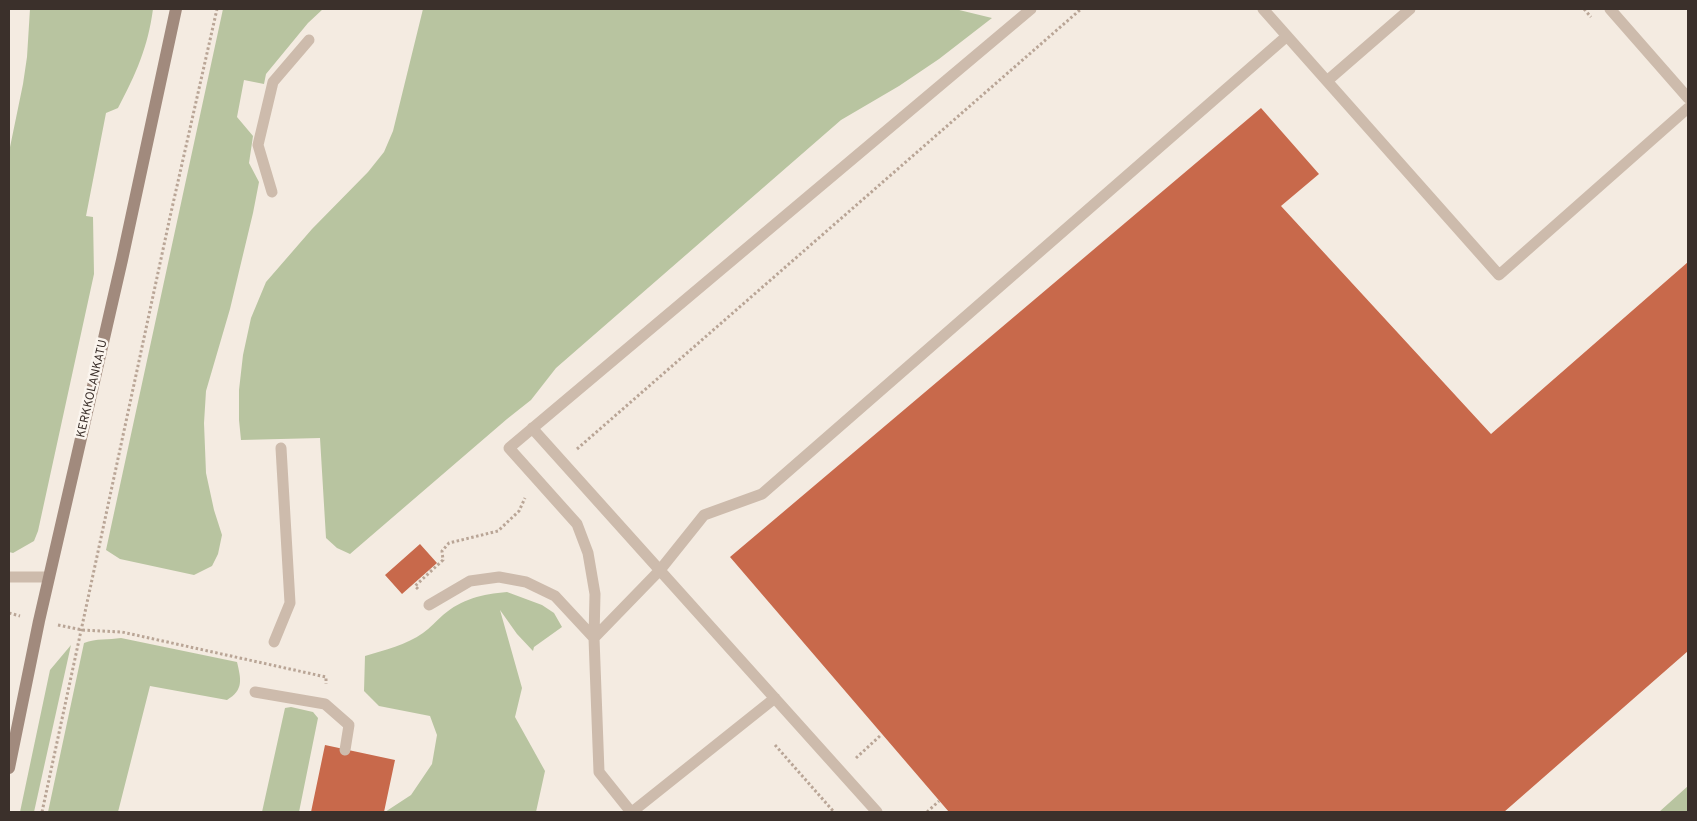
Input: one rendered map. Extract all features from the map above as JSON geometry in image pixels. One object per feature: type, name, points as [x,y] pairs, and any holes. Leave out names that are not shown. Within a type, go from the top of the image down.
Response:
[{"type":"street","name":"KERKKOLANKATU","points":[[9,768],[49,577],[122,260],[176,9]]},
{"type":"lane","points":[[776,698],[632,812],[599,772],[594,638],[596,594],[588,553],[577,524],[509,448],[1031,9]]},
{"type":"lane","points":[[1263,9],[1499,275],[1688,108]]},
{"type":"lane","points":[[1327,81],[1410,9]]},
{"type":"lane","points":[[1610,9],[1688,98]]},
{"type":"lane","points":[[594,638],[660,570],[704,515],[762,494],[1287,36]]},
{"type":"lane","points":[[272,192],[258,145],[273,82],[309,40]]},
{"type":"lane","points":[[532,428],[877,812]]},
{"type":"lane","points":[[274,642],[290,603],[281,448]]},
{"type":"lane","points":[[9,576],[49,577]]},
{"type":"lane","points":[[429,604],[470,581],[498,577],[526,582],[555,596],[594,638]]},
{"type":"lane","points":[[255,692],[325,704],[349,725],[345,750]]},
{"type":"path","points":[[42,812],[217,9]]},
{"type":"path","points":[[562,461],[1081,9]]},
{"type":"path","points":[[429,604],[415,586],[443,560],[442,551],[449,543],[498,531],[519,511],[530,490],[540,481]]},
{"type":"path","points":[[9,613],[82,630],[122,632],[326,677],[325,704]]},
{"type":"path","points":[[775,745],[834,812]]},
{"type":"path","points":[[926,812],[939,801]]},
{"type":"green space","points":[[30,9],[153,9],[148,36],[130,84],[118,108],[106,113],[86,216],[93,217],[94,274],[38,531],[34,541],[13,553],[9,552],[9,152],[27,57]]},
{"type":"green space","points":[[223,9],[323,9],[308,23],[266,74],[264,84],[244,80],[237,117],[253,136],[249,163],[259,182],[230,309],[206,391],[204,423],[206,473],[222,535],[218,554],[212,566],[194,575],[120,559],[106,550]]},
{"type":"green space","points":[[423,9],[955,9],[992,18],[939,59],[899,86],[841,120],[556,368],[531,400],[350,554],[337,548],[326,538],[320,438],[241,440],[239,390],[243,355],[251,318],[266,282],[312,229],[368,172],[384,152],[393,131]]},
{"type":"green space","points":[[507,592],[542,605],[554,613],[562,627],[534,647],[533,651],[517,634],[500,610],[522,688],[515,717],[545,771],[536,812],[385,812],[411,795],[432,764],[437,735],[430,716],[379,706],[364,691],[365,656],[410,641],[426,631],[443,615],[465,601],[489,594]]},
{"type":"green space","points":[[121,638],[237,662],[240,679],[239,688],[227,700],[150,686],[118,812],[48,812],[84,643]]},
{"type":"green space","points":[[71,645],[34,812],[20,812],[50,670]]},
{"type":"green space","points":[[291,707],[313,712],[318,718],[299,812],[262,812],[285,708]]},
{"type":"green space","points":[[1688,786],[1688,812],[1659,812]]},
{"type":"building","points":[[1261,108],[1319,174],[1281,206],[1491,434],[1688,262],[1688,651],[1504,812],[949,812],[730,557]]},
{"type":"building","points":[[420,544],[437,563],[402,594],[385,575]]},
{"type":"building","points":[[325,745],[395,760],[384,812],[311,812]]}]
